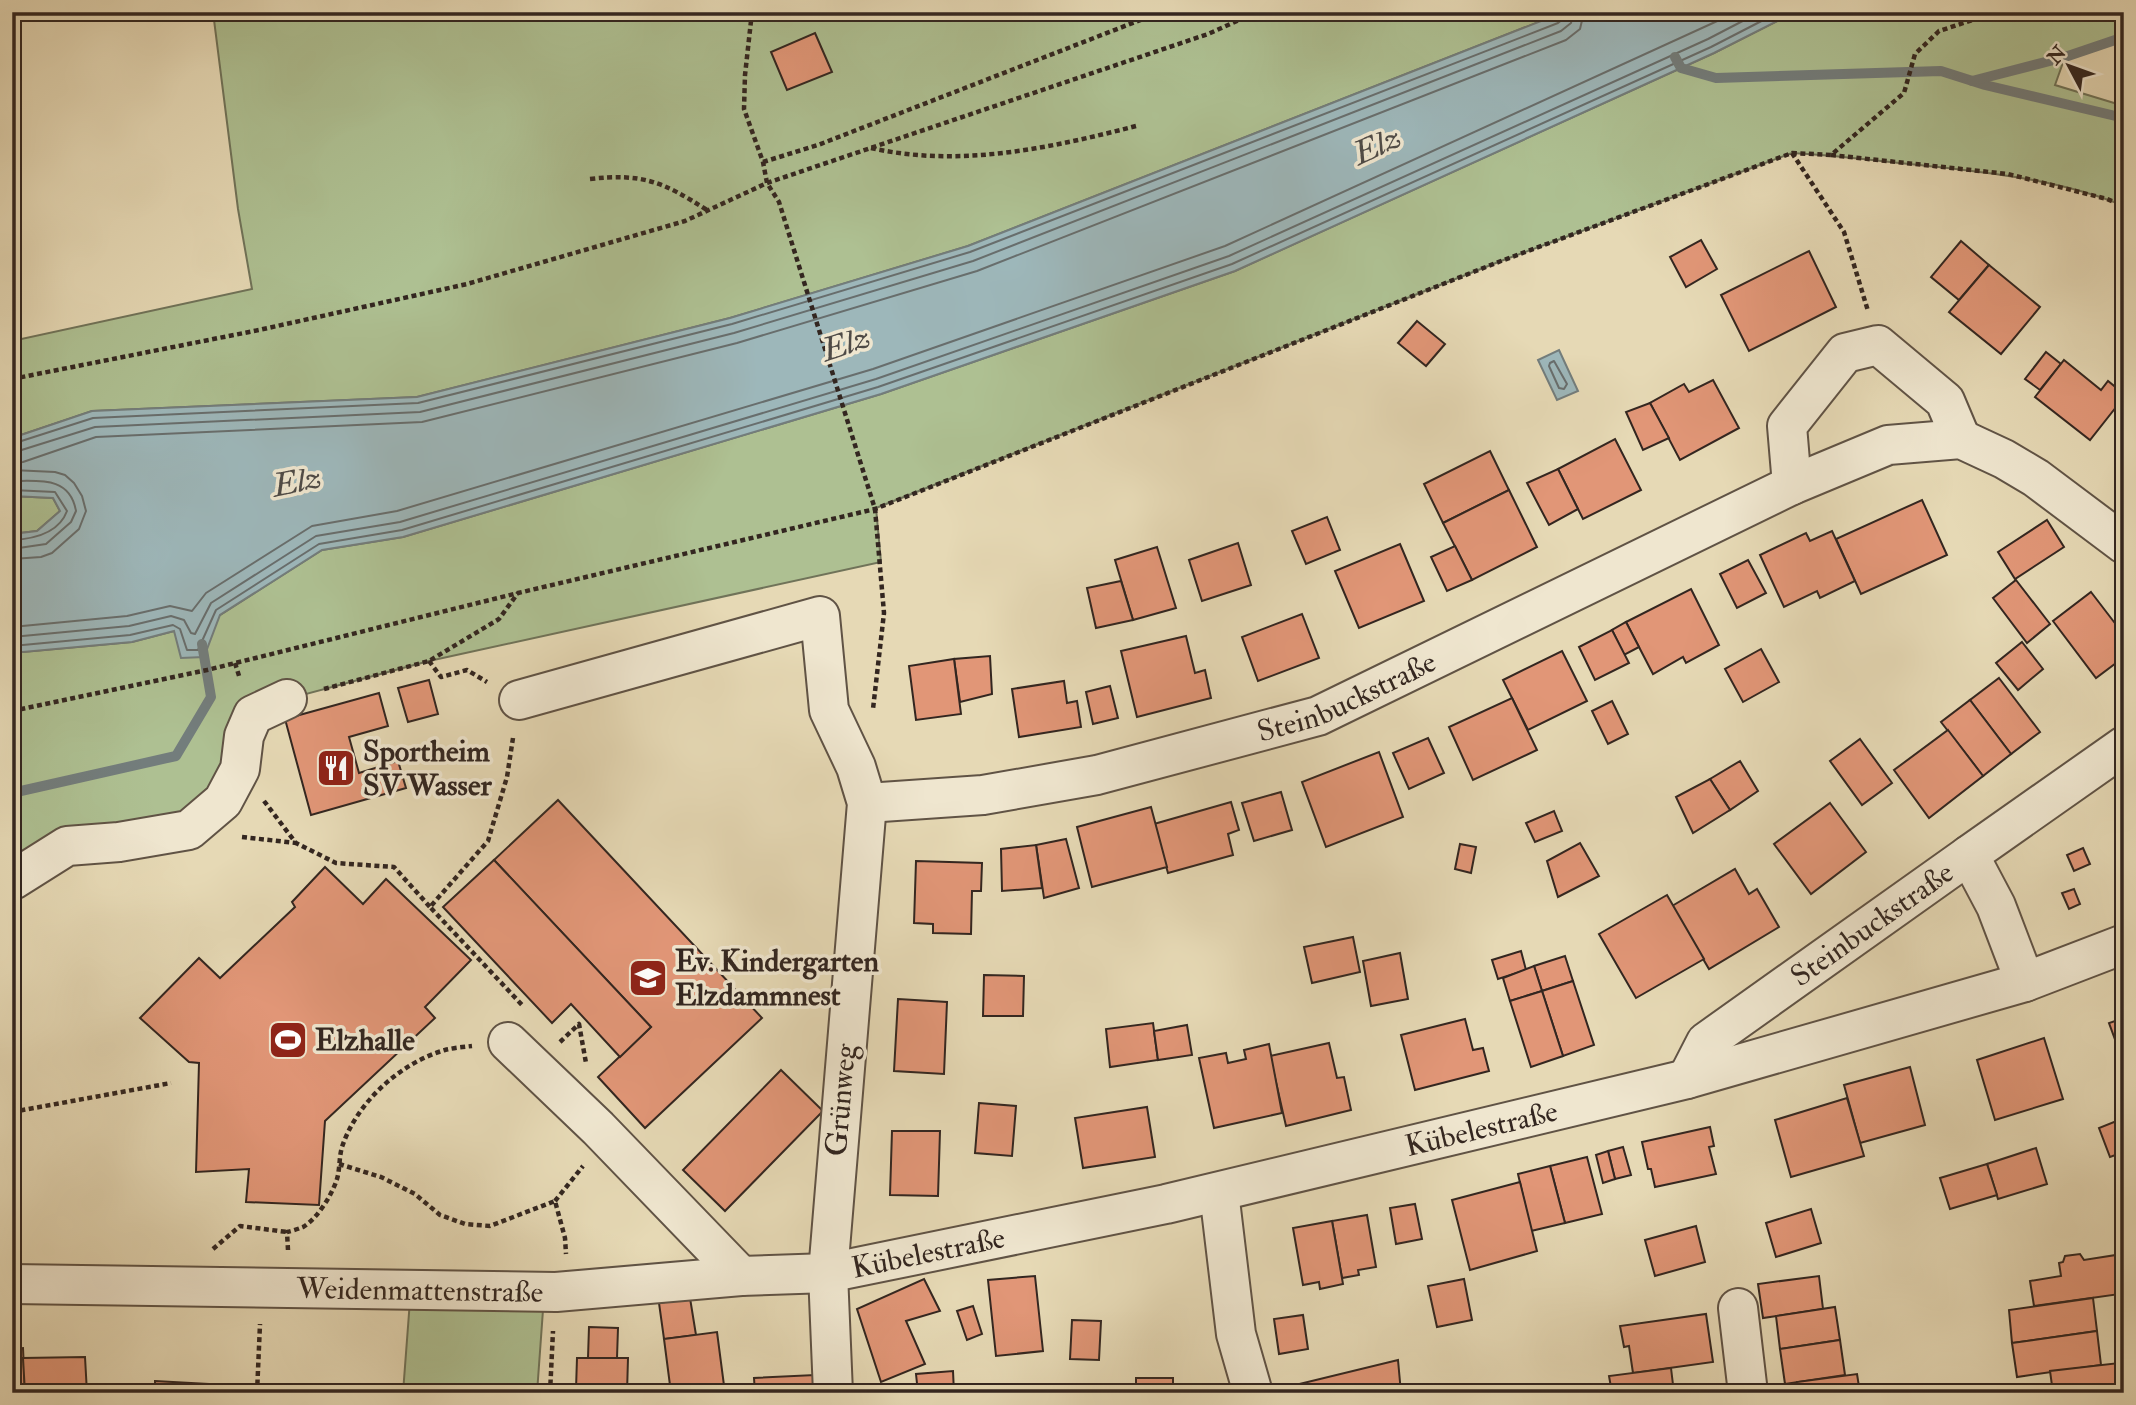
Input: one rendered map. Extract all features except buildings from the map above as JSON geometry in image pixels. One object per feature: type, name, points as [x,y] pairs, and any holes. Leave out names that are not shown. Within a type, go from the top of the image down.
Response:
[{"type":"street","points":[[1792,485],[1787,426],[1845,353],[1878,345],[1945,401],[1961,439]]},
{"type":"street","name":"Steinbuckstraße","points":[[867,803],[983,795],[1097,775],[1318,716],[1792,485],[1888,445],[1961,439],[2036,478],[2124,544]]},
{"type":"street","name":"Grünweg","points":[[519,700],[820,616],[829,710],[856,767],[867,803],[828,1273],[833,1393]]},
{"type":"street","points":[[12,881],[67,846],[120,842],[189,830],[223,801],[240,769],[244,736],[253,715],[287,699]]},
{"type":"street","name":"Steinbuckstraße","points":[[1687,1079],[1706,1042],[2124,746]]},
{"type":"street","name":"Steinbuckstraße","points":[[1969,855],[1996,906],[2025,982]]},
{"type":"street","name":"Kübelestraße","points":[[828,1273],[1219,1192],[1687,1079],[2025,982],[2124,944]]},
{"type":"street","points":[[508,1042],[598,1129],[741,1276]]},
{"type":"street","points":[[1219,1192],[1236,1334],[1253,1393]]},
{"type":"street","name":"Weidenmattenstraße","points":[[12,1284],[556,1292],[741,1276],[828,1273]]},
{"type":"street","points":[[1738,1308],[1748,1393]]},
{"type":"path","points":[[752,12],[744,109],[763,162],[767,183],[779,202],[875,509],[884,613],[871,729],[856,767]]},
{"type":"path","points":[[763,162],[818,145],[1161,12]]},
{"type":"path","points":[[12,379],[259,330],[467,284],[685,221],[767,183],[1208,34],[1257,12]]},
{"type":"path","points":[[1831,155],[1904,93],[1915,54],[1940,31],[1997,12]]},
{"type":"path","points":[[872,148],[913,155],[1017,151],[1063,145],[1136,126]]},
{"type":"path","points":[[1792,153],[1844,232],[1878,345]]},
{"type":"path","points":[[12,711],[225,666],[518,593],[875,509],[1501,261],[1792,153],[2008,174],[2108,199],[2124,206]]},
{"type":"path","points":[[590,179],[639,177],[674,189],[707,211]]},
{"type":"path","points":[[287,699],[429,661],[499,619],[518,593]]},
{"type":"path","points":[[429,661],[442,677],[467,670],[519,700],[508,776],[488,841],[429,907]]},
{"type":"path","points":[[240,769],[296,844],[335,863],[394,867],[532,1017],[508,1042],[445,1050],[416,1062],[372,1097],[352,1125],[342,1148],[337,1180],[322,1208],[304,1226],[288,1232],[257,1393]]},
{"type":"path","points":[[12,1112],[172,1083]]},
{"type":"path","points":[[339,1164],[381,1177],[415,1194],[440,1215],[465,1224],[490,1226],[555,1201],[565,1238],[566,1266],[556,1292],[550,1393]]},
{"type":"green space","points":[[213,12],[1564,12],[968,246],[730,318],[417,397],[92,411],[12,438],[12,341],[252,289],[238,209]]},
{"type":"green space","points":[[1795,12],[2124,12],[2124,37],[2065,57],[2055,85],[2124,106],[2124,206],[2074,189],[2024,178],[1792,153],[1501,261],[876,508],[881,562],[429,661],[287,699],[223,801],[12,879],[12,653],[132,642],[174,631],[220,615],[322,550],[403,537],[881,394],[1235,271],[1714,53]]},
{"type":"green space","points":[[12,496],[53,498],[60,511],[37,531],[12,534]]},
{"type":"green space","points":[[544,1296],[537,1393],[403,1393],[410,1300]]},
{"type":"water","name":"Elz","points":[[1564,12],[1795,12],[1714,53],[1235,271],[881,394],[403,537],[322,550],[220,615],[204,657],[181,658],[174,631],[132,642],[12,653],[12,534],[37,531],[60,511],[53,498],[12,496],[12,438],[92,411],[417,397],[730,318],[968,246]]},
{"type":"water","points":[[1559,350],[1578,391],[1557,400],[1538,360]]},
{"type":"waterway","points":[[1972,81],[2065,57],[2124,37]]},
{"type":"waterway","points":[[1675,57],[1681,68],[1716,78],[1941,71],[1985,85],[2124,118]]},
{"type":"waterway","points":[[12,793],[176,756],[211,697],[202,644]]},
{"type":"place","name":"Sportheim SV Wasser","points":[[336,768]]},
{"type":"place","name":"Ev. Kindergarten Elzdammnest","points":[[648,978]]},
{"type":"place","name":"Elzhalle","points":[[288,1040]]}]
